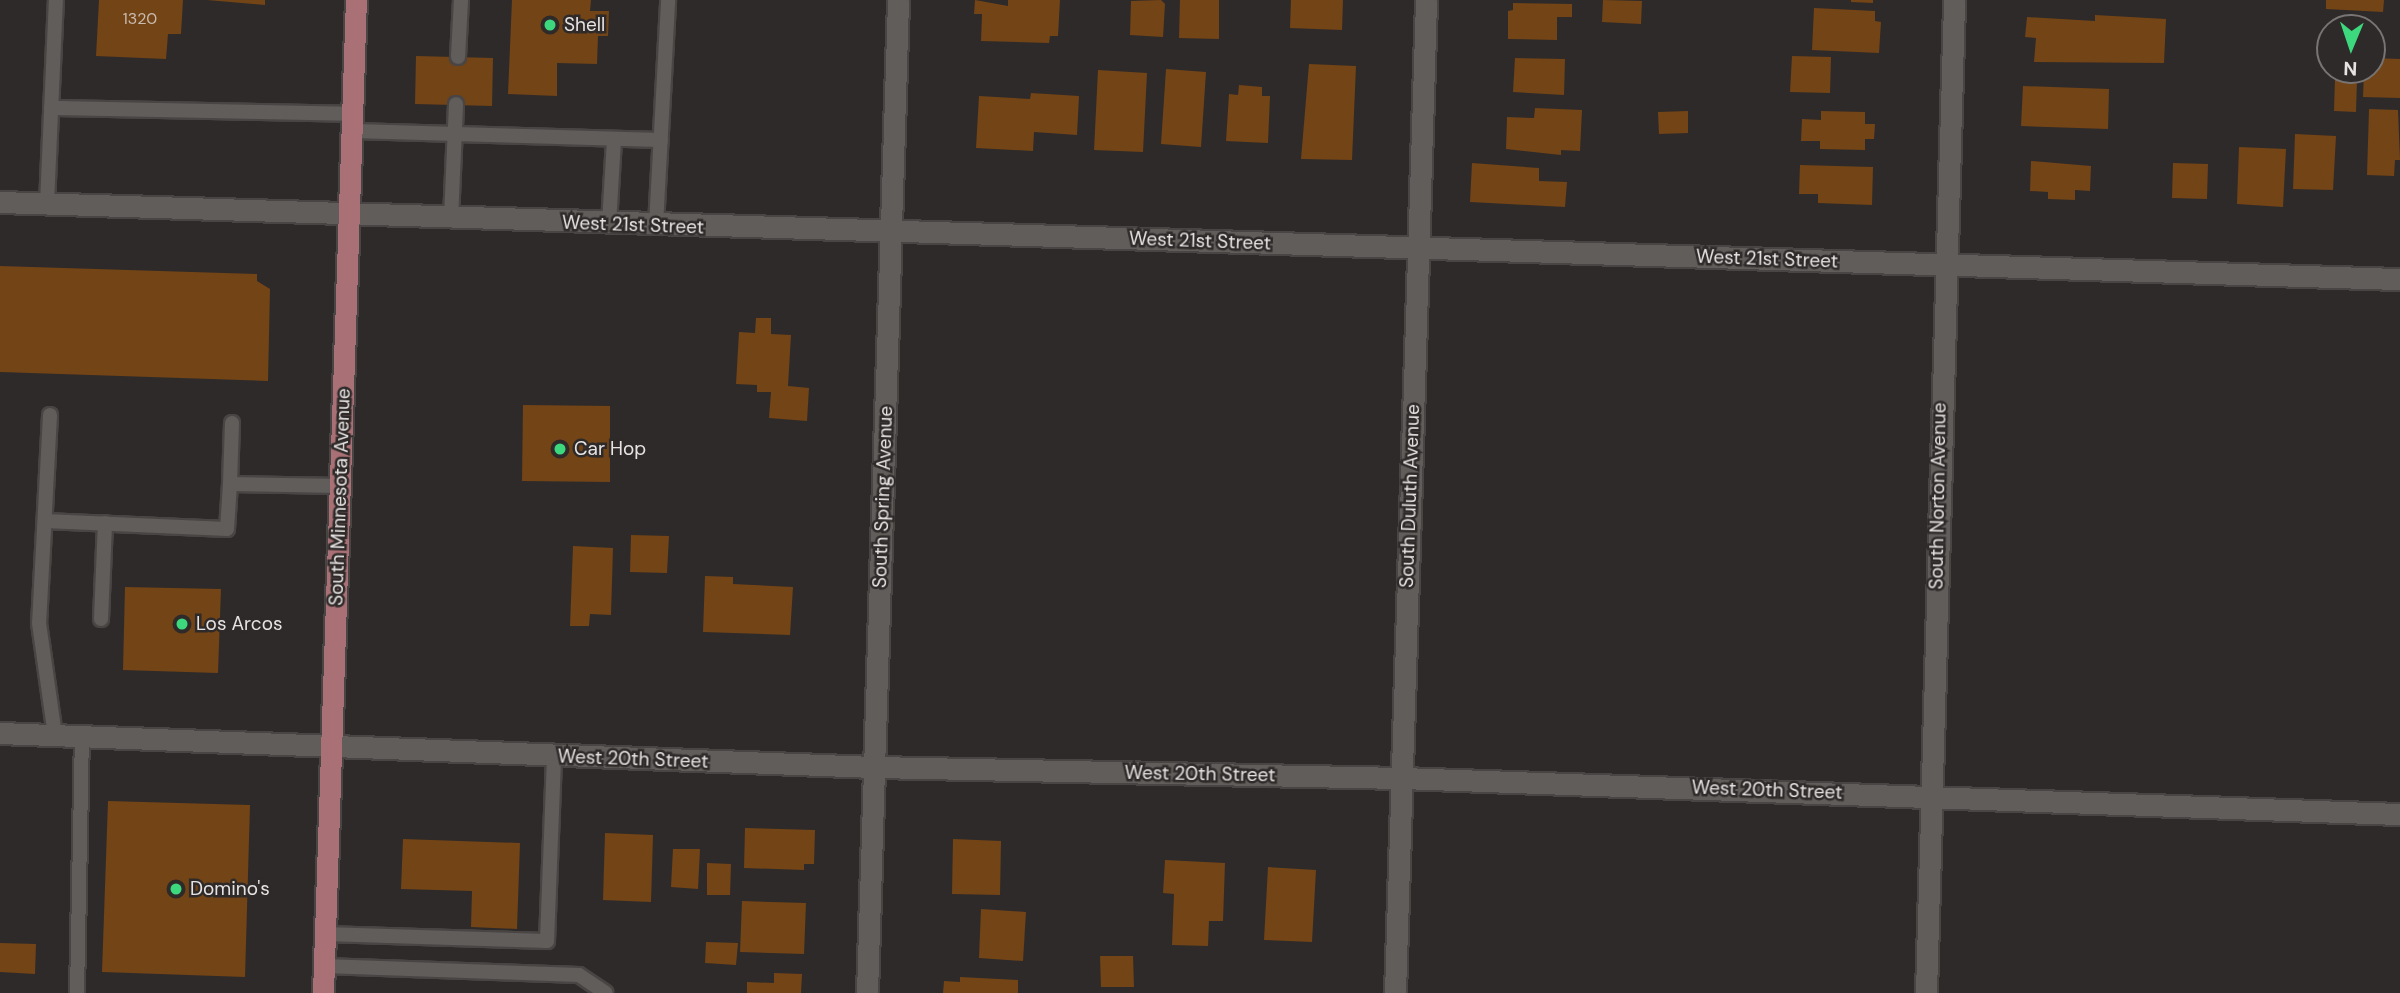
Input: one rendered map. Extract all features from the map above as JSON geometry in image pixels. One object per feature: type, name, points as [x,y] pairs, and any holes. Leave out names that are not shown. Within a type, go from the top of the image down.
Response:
[{"type":"main road","name":"South Minnesota Avenue","points":[[323,993],[351,216],[356,0]]},
{"type":"street","name":"South Spring Avenue","points":[[867,993],[898,0]]},
{"type":"street","name":"South Duluth Avenue","points":[[1395,993],[1426,0]]},
{"type":"street","name":"South Norton Avenue","points":[[1926,993],[1933,795],[1943,264],[1954,0]]},
{"type":"street","name":"West 21st Street","points":[[0,202],[351,216],[2400,279]]},
{"type":"street","name":"West 20th Street","points":[[0,733],[331,749],[875,767],[1402,778],[1933,795],[2400,814]]},
{"type":"lane","points":[[47,204],[56,0]]},
{"type":"lane","points":[[458,57],[461,0]]},
{"type":"lane","points":[[656,225],[668,0]]},
{"type":"lane","points":[[451,219],[456,104]]},
{"type":"lane","points":[[51,108],[353,123],[454,134],[661,140]]},
{"type":"lane","points":[[609,224],[614,139]]},
{"type":"lane","points":[[50,415],[39,622],[55,736]]},
{"type":"lane","points":[[46,521],[227,529],[232,423]]},
{"type":"lane","points":[[230,484],[340,486]]},
{"type":"lane","points":[[101,619],[105,523]]},
{"type":"lane","points":[[77,993],[82,737]]},
{"type":"lane","points":[[325,934],[547,941],[554,756]]},
{"type":"lane","points":[[324,966],[579,975],[606,993]]},
{"type":"building","points":[[99,0],[183,0],[181,34],[168,34],[166,59],[96,56]]},
{"type":"building","points":[[207,0],[265,0],[265,5]]},
{"type":"building","points":[[512,0],[591,0],[590,11],[609,11],[608,36],[598,36],[597,64],[557,63],[557,96],[508,94]]},
{"type":"building","points":[[975,0],[1008,6],[1008,0],[1060,0],[1058,36],[1050,36],[1049,43],[981,41],[982,14],[974,14]]},
{"type":"building","points":[[1161,0],[1165,4],[1163,37],[1130,35],[1131,1]]},
{"type":"building","points":[[1180,0],[1219,0],[1219,39],[1179,38]]},
{"type":"building","points":[[1291,0],[1343,0],[1342,30],[1290,28]]},
{"type":"building","points":[[1603,0],[1642,1],[1641,24],[1602,22]]},
{"type":"building","points":[[1873,0],[1873,3],[1851,2]]},
{"type":"building","points":[[2326,0],[2384,0],[2383,12],[2326,9]]},
{"type":"building","points":[[1513,3],[1572,4],[1572,17],[1557,17],[1557,40],[1508,39],[1508,11],[1513,10]]},
{"type":"building","points":[[1814,8],[1875,11],[1875,21],[1881,22],[1879,53],[1812,50]]},
{"type":"building","points":[[2095,15],[2166,19],[2164,63],[2034,62],[2036,38],[2025,37],[2027,17],[2095,21]]},
{"type":"building","points":[[416,56],[493,58],[492,106],[415,104]]},
{"type":"building","points":[[1792,56],[1831,57],[1830,93],[1790,92]]},
{"type":"building","points":[[1515,58],[1565,59],[1564,95],[1513,92]]},
{"type":"building","points":[[2386,58],[2400,59],[2400,98],[2363,97],[2363,84],[2386,84]]},
{"type":"building","points":[[1309,64],[1356,66],[1352,160],[1301,159]]},
{"type":"building","points":[[1166,69],[1206,72],[1201,147],[1161,144]]},
{"type":"building","points":[[1098,70],[1147,73],[1143,152],[1094,150]]},
{"type":"building","points":[[2335,84],[2357,84],[2356,112],[2334,111]]},
{"type":"building","points":[[1239,85],[1262,87],[1262,96],[1270,96],[1268,143],[1226,141],[1229,94],[1238,95]]},
{"type":"building","points":[[2023,86],[2109,89],[2108,129],[2021,126]]},
{"type":"building","points":[[1031,93],[1079,96],[1077,135],[1034,132],[1033,151],[976,148],[979,96],[1030,99]]},
{"type":"building","points":[[1535,108],[1582,110],[1580,151],[1561,150],[1561,155],[1506,149],[1507,117],[1534,118]]},
{"type":"building","points":[[2369,109],[2398,110],[2400,160],[2395,160],[2394,176],[2367,175]]},
{"type":"building","points":[[1688,111],[1688,133],[1659,134],[1658,112]]},
{"type":"building","points":[[1821,111],[1865,112],[1865,124],[1875,124],[1874,139],[1865,139],[1865,150],[1820,149],[1820,141],[1801,141],[1802,119],[1821,120]]},
{"type":"building","points":[[2295,134],[2336,136],[2333,190],[2293,189]]},
{"type":"building","points":[[2239,147],[2286,149],[2283,207],[2237,204]]},
{"type":"building","points":[[2031,161],[2091,166],[2090,191],[2075,190],[2075,200],[2048,199],[2048,192],[2030,191]]},
{"type":"building","points":[[1472,163],[1539,168],[1539,181],[1567,182],[1565,207],[1470,202]]},
{"type":"building","points":[[2173,163],[2208,164],[2207,199],[2172,198]]},
{"type":"building","points":[[1800,165],[1873,167],[1872,205],[1818,203],[1818,194],[1799,194]]},
{"type":"building","points":[[0,266],[257,274],[257,281],[270,289],[268,381],[0,372]]},
{"type":"building","points":[[756,318],[771,318],[771,334],[791,335],[788,386],[809,388],[807,421],[769,418],[771,392],[757,392],[757,385],[736,384],[739,332],[755,333]]},
{"type":"building","points":[[523,405],[610,406],[610,482],[522,481]]},
{"type":"building","points":[[631,535],[669,536],[667,573],[630,572]]},
{"type":"building","points":[[573,546],[613,548],[611,615],[590,614],[589,626],[570,626]]},
{"type":"building","points":[[705,576],[733,577],[733,584],[793,587],[790,635],[703,632]]},
{"type":"building","points":[[125,587],[221,589],[218,673],[123,670]]},
{"type":"building","name":"Domino's","points":[[108,801],[250,805],[245,977],[102,972]]},
{"type":"building","points":[[745,828],[815,830],[814,864],[804,864],[804,870],[744,868]]},
{"type":"building","points":[[605,833],[653,835],[651,902],[603,900]]},
{"type":"building","points":[[403,839],[520,843],[517,929],[471,927],[472,891],[401,889]]},
{"type":"building","points":[[953,839],[1001,841],[1000,895],[952,894]]},
{"type":"building","points":[[673,849],[700,849],[698,889],[671,887]]},
{"type":"building","points":[[1165,860],[1225,863],[1223,921],[1209,921],[1208,946],[1172,945],[1174,894],[1163,893]]},
{"type":"building","points":[[707,863],[731,864],[730,895],[707,895]]},
{"type":"building","points":[[1268,867],[1316,870],[1312,942],[1264,940]]},
{"type":"building","points":[[742,901],[806,903],[804,954],[740,952]]},
{"type":"building","points":[[981,909],[1026,912],[1023,961],[979,958]]},
{"type":"building","points":[[706,942],[738,943],[736,965],[705,963]]},
{"type":"building","points":[[0,943],[36,944],[35,974],[0,972]]},
{"type":"building","points":[[1100,956],[1133,956],[1134,987],[1101,987]]},
{"type":"building","points":[[774,973],[802,974],[801,993],[747,993],[747,982],[774,983]]},
{"type":"building","points":[[960,977],[1018,980],[1018,993],[943,993],[944,981],[960,982]]},
{"type":"place","name":"Shell","points":[[550,25]]},
{"type":"place","name":"Car Hop","points":[[560,449]]},
{"type":"place","name":"Los Arcos","points":[[182,624]]},
{"type":"place","name":"Domino's","points":[[176,889]]}]
